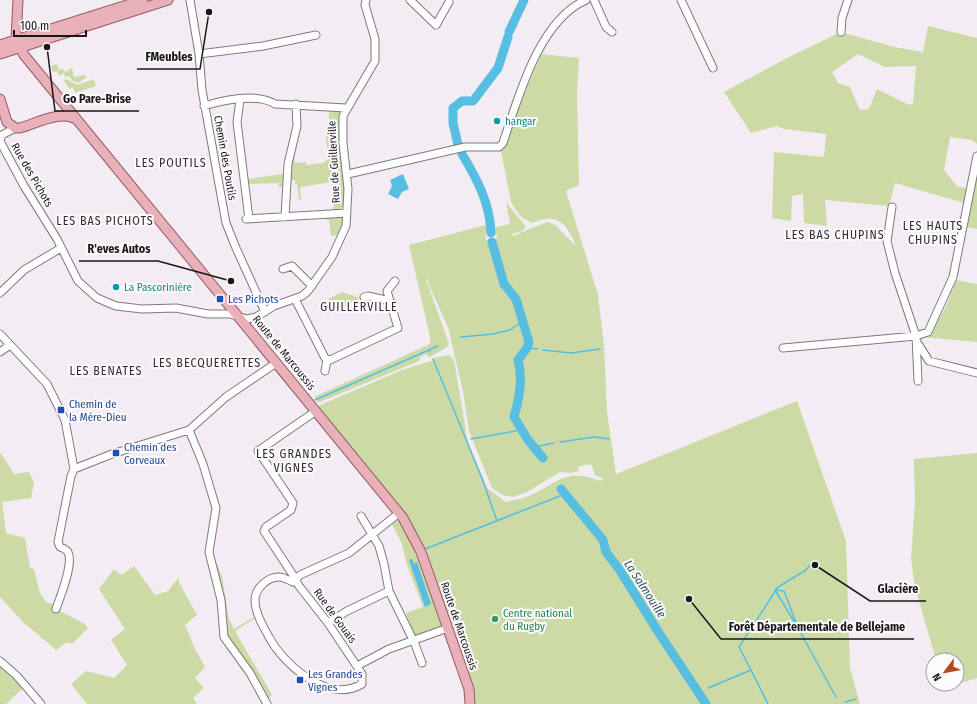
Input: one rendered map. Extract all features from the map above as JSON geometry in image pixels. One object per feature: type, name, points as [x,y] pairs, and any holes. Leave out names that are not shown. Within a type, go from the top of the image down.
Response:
[{"type":"main road","points":[[18,0],[18,43]]},
{"type":"main road","points":[[0,54],[18,43],[143,0]]},
{"type":"main road","points":[[0,45],[18,43],[168,0]]},
{"type":"main road","name":"Route de Marcoussis","points":[[18,43],[55,92],[399,513],[413,534],[421,552],[466,683]]},
{"type":"main road","points":[[55,92],[64,106],[63,111],[59,116]]},
{"type":"main road","points":[[0,99],[7,122],[15,128],[20,128],[59,116],[70,116],[79,121]]},
{"type":"main road","points":[[465,704],[466,683]]},
{"type":"main road","points":[[466,683],[469,689],[470,704]]},
{"type":"street","name":"Chemin des Poutils","points":[[190,0],[199,54],[204,106],[226,223],[266,312]]},
{"type":"street","name":"Rue de Guillerville","points":[[237,315],[248,319],[256,317],[274,306],[302,296],[312,286],[340,242],[346,226],[348,174],[342,143],[343,116],[346,108],[367,77],[375,62],[375,39],[365,6],[366,0]]},
{"type":"street","points":[[410,0],[436,25],[449,2]]},
{"type":"street","points":[[348,174],[465,148],[499,147],[503,143],[537,53],[557,22],[578,3],[586,0]]},
{"type":"street","points":[[594,0],[606,27],[612,32]]},
{"type":"street","points":[[681,0],[712,68]]},
{"type":"street","points":[[841,32],[842,18],[848,0]]},
{"type":"street","points":[[199,54],[263,46],[316,35]]},
{"type":"street","points":[[204,106],[228,99],[240,100],[266,98],[275,104],[346,108]]},
{"type":"street","points":[[240,100],[237,122],[246,219],[347,213]]},
{"type":"street","points":[[284,217],[288,164],[297,126],[296,104]]},
{"type":"street","name":"Rue des Pichots","points":[[15,128],[1,134],[0,141],[61,248],[78,281],[96,298],[106,302],[142,309],[176,308],[208,314],[237,315]]},
{"type":"street","points":[[783,348],[916,339],[928,332],[931,329],[953,277],[977,156]]},
{"type":"street","points":[[892,207],[887,241],[895,273],[916,339],[929,361],[977,373]]},
{"type":"street","points":[[0,293],[24,270],[61,248]]},
{"type":"street","points":[[283,269],[292,266],[312,286]]},
{"type":"street","points":[[327,360],[402,328],[387,291],[395,281]]},
{"type":"street","points":[[364,297],[368,296],[390,301]]},
{"type":"street","points":[[295,299],[327,360],[325,371]]},
{"type":"street","points":[[0,334],[43,379],[62,413],[67,426],[71,462],[74,469]]},
{"type":"street","points":[[916,339],[918,381]]},
{"type":"street","points":[[0,352],[10,345]]},
{"type":"street","points":[[56,609],[67,578],[69,554],[66,549],[60,547],[58,542],[71,476],[74,469],[112,454],[189,430],[226,397],[276,363]]},
{"type":"street","name":"Rue de Gouais","points":[[316,411],[258,451],[293,503],[292,510],[266,527],[264,531],[296,580],[328,623],[362,674],[363,682],[356,692],[348,698]]},
{"type":"street","points":[[189,430],[203,464],[216,508],[210,552],[221,600],[224,637],[250,673],[267,704]]},
{"type":"street","points":[[303,684],[280,657],[260,619],[255,604],[256,595],[264,583],[278,577],[293,582],[300,574],[349,553],[399,513]]},
{"type":"street","points":[[361,516],[373,535],[384,564],[389,591],[422,663]]},
{"type":"street","points":[[328,623],[347,611],[389,591]]},
{"type":"street","points":[[357,666],[379,654],[412,640],[448,628]]},
{"type":"street","points":[[0,661],[17,676],[41,704]]},
{"type":"green space","points":[[928,26],[977,38],[977,144],[972,140],[950,137],[944,170],[957,186],[972,190],[977,169],[977,229],[967,227],[971,205],[895,183],[889,206],[825,200],[827,226],[804,223],[803,194],[792,196],[791,221],[772,218],[774,152],[824,157],[826,134],[784,129],[777,126],[751,133],[724,92],[789,57],[841,32],[894,47],[923,52]],"holes":[[[858,54],[885,67],[916,66],[913,103],[909,105],[877,89],[869,109],[860,110],[850,87],[838,83],[832,72]]]},
{"type":"green space","points":[[541,54],[579,58],[577,92],[579,185],[566,191],[598,295],[604,346],[607,412],[616,474],[797,401],[846,541],[850,668],[860,704],[473,704],[423,551],[319,410],[320,409],[318,406],[402,370],[434,360],[434,358],[449,355],[454,360],[468,443],[488,489],[506,502],[528,496],[556,481],[571,476],[588,477],[600,481],[604,479],[595,475],[591,464],[577,467],[579,471],[570,473],[560,472],[527,492],[513,497],[502,495],[492,488],[469,431],[463,391],[448,327],[428,283],[429,280],[426,279],[449,344],[446,348],[430,357],[425,354],[419,361],[320,402],[318,402],[314,397],[430,344],[430,337],[409,245],[486,225],[486,240],[498,238],[492,228],[510,224],[506,202],[526,227],[522,231],[512,234],[513,236],[547,222],[555,225],[576,246],[569,231],[555,219],[541,220],[532,223],[520,216],[511,202],[501,151]]},
{"type":"green space","points":[[57,64],[59,70],[63,69],[65,72],[72,68],[74,77],[85,75],[87,77],[78,83],[72,80],[69,76],[65,77],[64,73],[59,76],[57,71],[53,72],[51,66]]},
{"type":"green space","points":[[66,79],[77,85],[94,79],[96,86],[75,93],[73,87],[70,89],[64,81]]},
{"type":"green space","points":[[329,109],[342,112],[345,206],[339,211],[327,212],[326,211],[334,210],[332,182],[300,187],[301,199],[299,200],[295,180],[289,181],[293,149],[295,163],[306,162],[306,165],[323,163],[328,159],[326,135],[329,134]]},
{"type":"green space","points":[[283,174],[283,187],[279,187],[278,183],[248,184],[247,179]]},
{"type":"green space","points":[[342,217],[344,223],[340,235],[331,236],[329,220],[326,220],[325,218]]},
{"type":"green space","points":[[956,280],[977,284],[977,342],[923,337],[930,331],[940,318]]},
{"type":"green space","points":[[342,292],[360,298],[343,307],[326,302],[328,299]]},
{"type":"green space","points":[[0,452],[14,474],[29,472],[34,483],[31,498],[2,502],[6,533],[25,538],[30,568],[34,569],[40,593],[47,603],[55,604],[56,609],[85,624],[88,628],[73,643],[66,643],[56,650],[23,622],[0,597]]},
{"type":"green space","points":[[977,453],[977,678],[965,682],[965,652],[934,652],[915,587],[911,559],[915,500],[914,459]]},
{"type":"green space","points":[[397,521],[409,537],[442,626],[414,636],[406,613],[423,607],[407,565],[402,544],[392,524]]},
{"type":"green space","points":[[212,552],[222,576],[229,619],[234,629],[254,617],[255,618],[235,631],[272,695],[266,700],[228,641]]},
{"type":"green space","points":[[134,566],[155,595],[168,591],[179,577],[179,582],[197,615],[185,625],[195,649],[205,667],[195,678],[204,688],[193,698],[197,704],[87,704],[71,684],[86,671],[114,678],[127,665],[111,640],[125,629],[99,589],[114,569],[121,575]]},
{"type":"green space","points":[[0,665],[23,688],[6,704],[0,704]]},
{"type":"water","points":[[403,174],[409,189],[402,192],[398,199],[388,194],[392,186],[390,180]]},
{"type":"water","points":[[412,559],[414,564],[417,562],[431,604],[425,607],[409,560]]},
{"type":"waterway","name":"La Salmouille","points":[[509,32],[524,0]]},
{"type":"waterway","name":"La Salmouille","points":[[458,145],[453,123],[453,108],[462,101],[473,101],[498,68],[508,37]]},
{"type":"waterway","name":"La Salmouille","points":[[462,154],[482,192],[488,212],[491,233]]},
{"type":"waterway","name":"La Salmouille","points":[[492,242],[504,284],[516,299],[529,342],[527,348],[518,360],[520,388],[514,417],[528,440],[543,458]]},
{"type":"waterway","points":[[461,337],[493,334],[510,330],[523,321]]},
{"type":"waterway","points":[[429,350],[438,346]]},
{"type":"waterway","points":[[527,348],[538,349]]},
{"type":"waterway","points":[[543,350],[571,353],[600,349]]},
{"type":"waterway","points":[[315,400],[429,350],[430,352]]},
{"type":"waterway","points":[[433,359],[483,481],[497,521]]},
{"type":"waterway","points":[[471,439],[521,430]]},
{"type":"waterway","points":[[560,442],[594,437],[609,439]]},
{"type":"waterway","points":[[534,447],[554,443]]},
{"type":"waterway","name":"La Salmouille","points":[[561,489],[603,540],[606,552],[619,569],[706,704]]},
{"type":"waterway","points":[[425,549],[565,494]]},
{"type":"waterway","points":[[708,688],[751,670],[739,647],[778,587],[806,570],[810,565]]},
{"type":"waterway","points":[[798,628],[775,590],[784,591],[798,628],[836,697]]},
{"type":"waterway","points":[[751,670],[768,704]]},
{"type":"waterway","points":[[845,702],[856,699]]},
{"type":"place","name":"FMeubles","points":[[209,12]]},
{"type":"place","name":"Go Pare-Brise","points":[[47,47]]},
{"type":"place","name":"hangar","points":[[497,121]]},
{"type":"place","name":"R'eves Autos","points":[[231,281]]},
{"type":"place","name":"La Pascorinière","points":[[116,287]]},
{"type":"place","name":"Les Pichots","points":[[220,299]]},
{"type":"place","name":"Chemin de la Mère-Dieu","points":[[61,410]]},
{"type":"place","name":"Chemin des Corveaux","points":[[116,453]]},
{"type":"place","name":"Glacière","points":[[815,565]]},
{"type":"place","name":"Forêt Départementale de Bellejame","points":[[689,599]]},
{"type":"place","name":"Centre national du Rugby","points":[[495,619]]},
{"type":"place","name":"Les Grandes Vignes","points":[[300,680]]},
{"type":"district","name":"LES POUTILS","points":[[171,163]]},
{"type":"district","name":"LES BAS PICHOTS","points":[[105,221]]},
{"type":"district","name":"LES HAUTS CHUPINS","points":[[933,233]]},
{"type":"district","name":"LES BAS CHUPINS","points":[[835,235]]},
{"type":"district","name":"GUILLERVILLE","points":[[359,307]]},
{"type":"district","name":"LES BECQUERETTES","points":[[207,363]]},
{"type":"district","name":"LES BENATES","points":[[106,371]]},
{"type":"district","name":"LES GRANDES VIGNES","points":[[294,461]]}]
